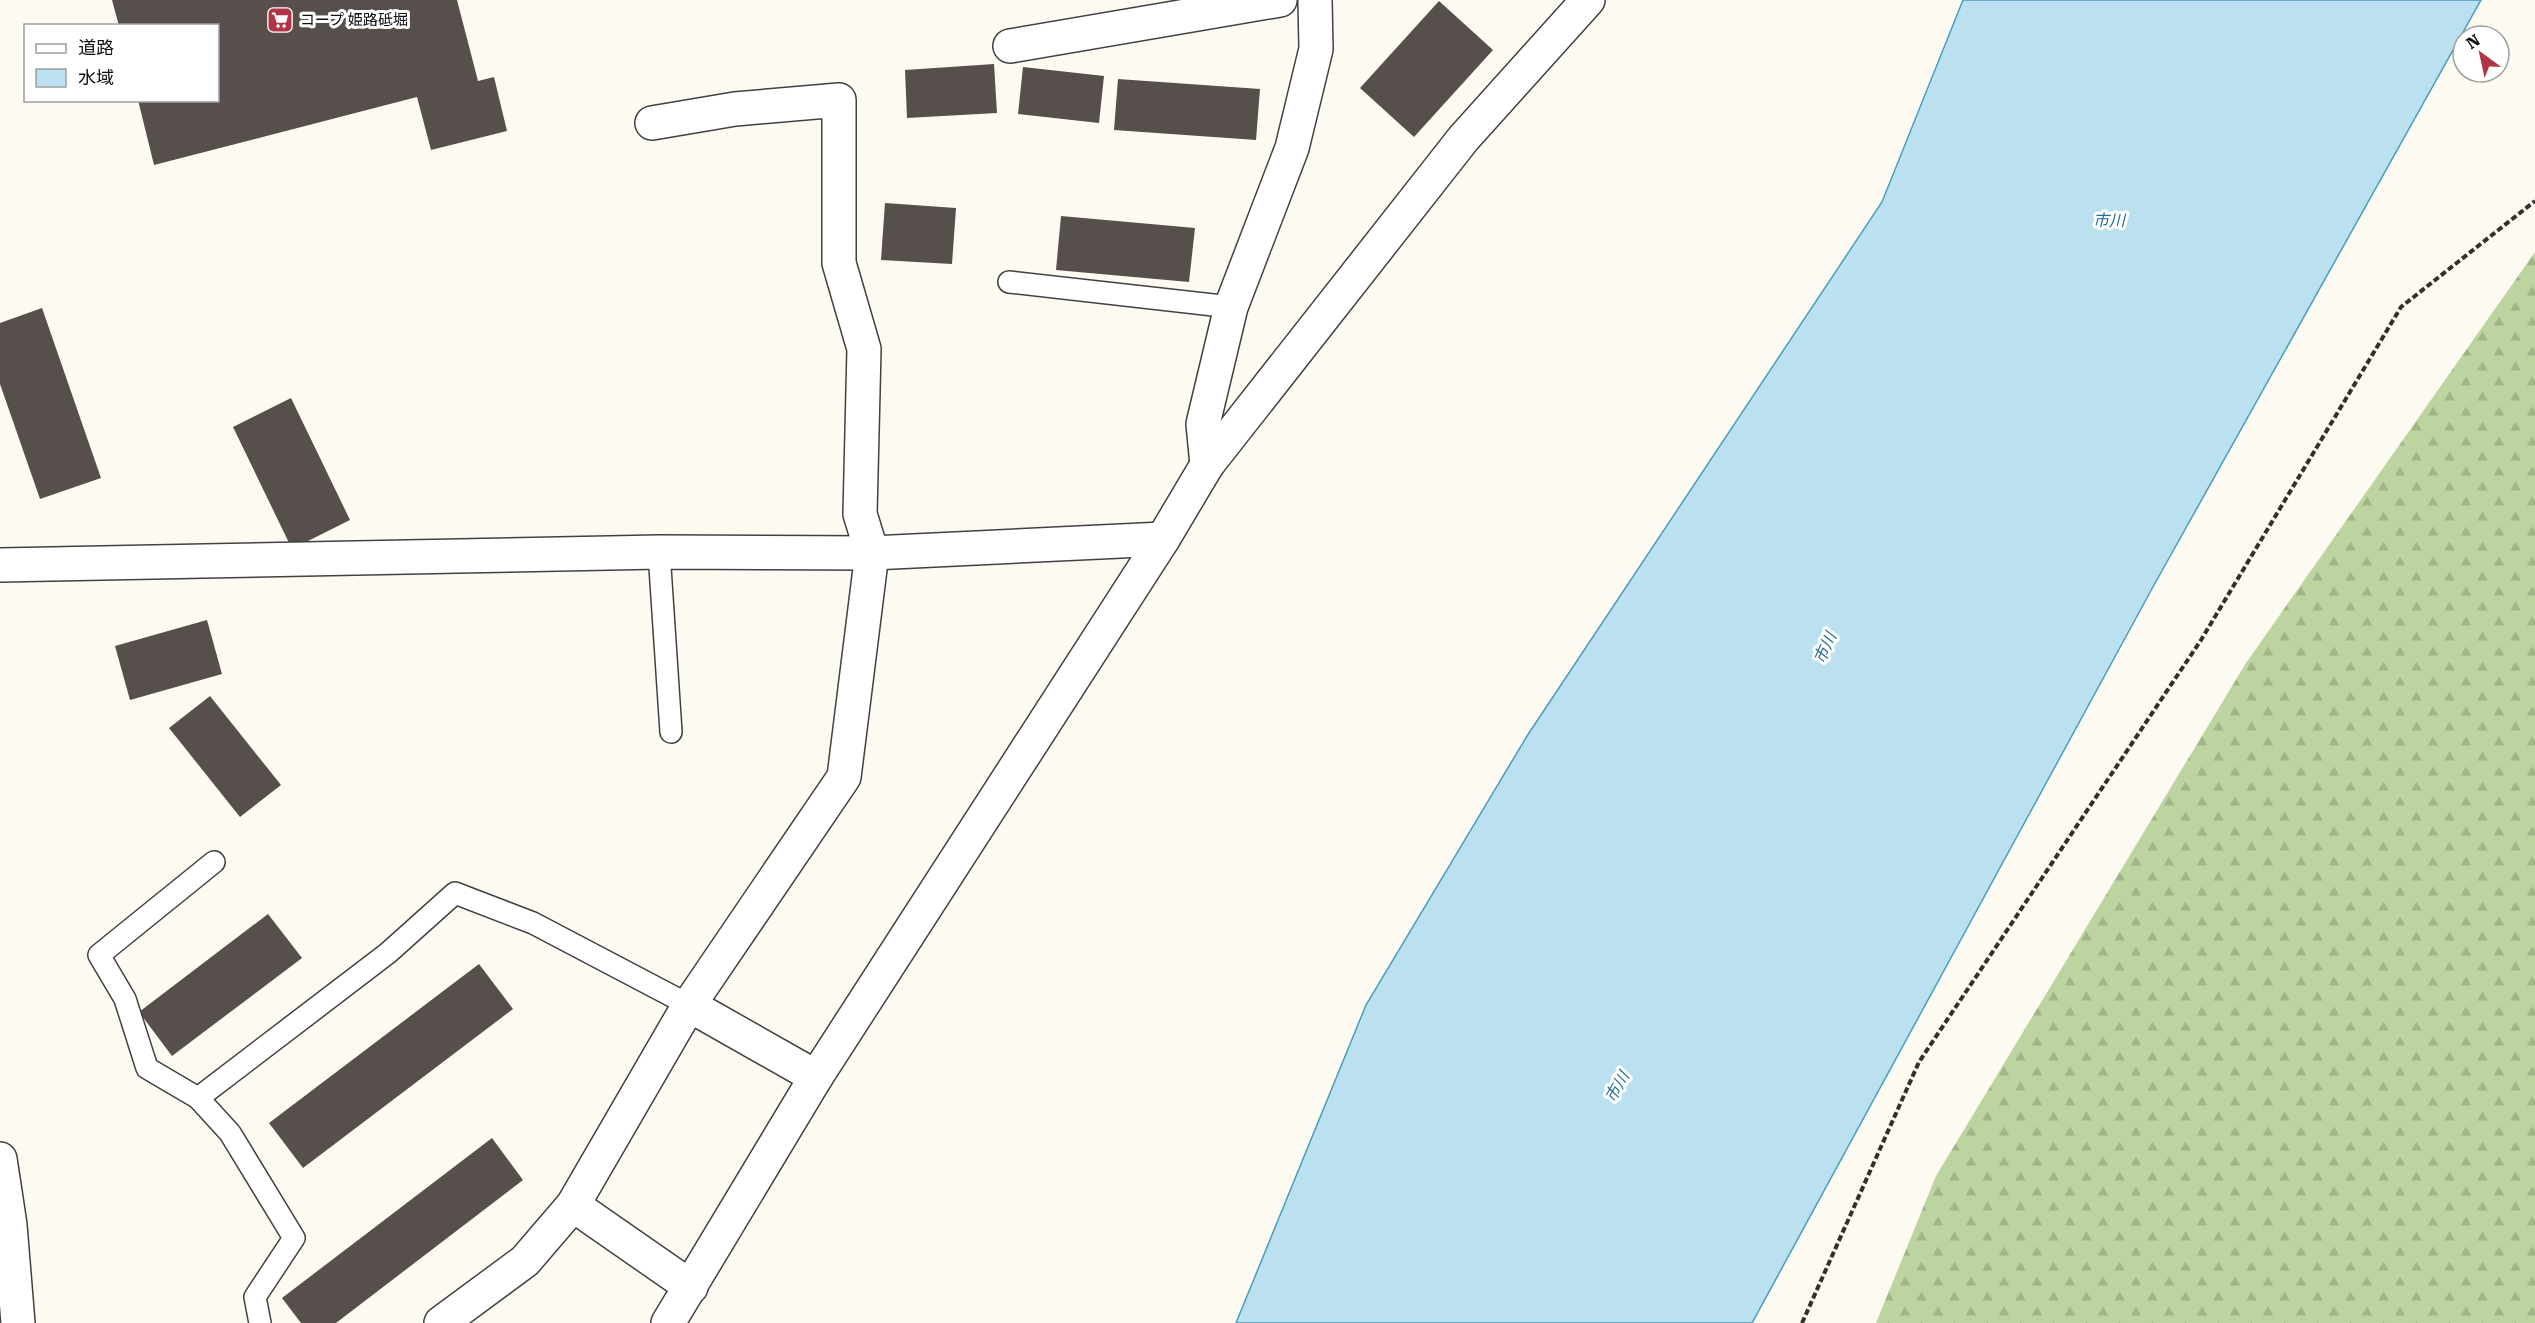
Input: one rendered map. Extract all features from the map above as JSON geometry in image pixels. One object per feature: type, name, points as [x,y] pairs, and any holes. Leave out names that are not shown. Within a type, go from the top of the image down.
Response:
[{"type":"street","points":[[1011,46],[1280,0]]},
{"type":"street","points":[[1207,465],[1203,424],[1231,307],[1292,148],[1316,49],[1315,0]]},
{"type":"street","points":[[668,1323],[816,1077],[1163,539],[1207,465],[1463,139],[1588,0]]},
{"type":"street","points":[[441,1323],[525,1261],[573,1205],[689,1005],[844,777],[872,553],[860,514],[864,349],[839,263],[839,100],[735,109],[652,123]]},
{"type":"street","points":[[0,565],[659,552],[872,553],[1163,539]]},
{"type":"street","points":[[689,1005],[816,1077]]},
{"type":"street","points":[[0,1159],[5,1225],[18,1323]]},
{"type":"street","points":[[573,1205],[690,1287]]},
{"type":"lane","points":[[1009,282],[1231,307]]},
{"type":"lane","points":[[659,552],[671,732]]},
{"type":"lane","points":[[213,862],[99,954],[125,999],[147,1068],[198,1098],[230,1133],[294,1238],[255,1298],[260,1323]]},
{"type":"lane","points":[[198,1098],[387,953],[455,893],[533,923],[689,1005]]},
{"type":"path","points":[[1802,1323],[1919,1062],[2202,640],[2401,307],[2535,201]]},
{"type":"green space","points":[[2535,252],[2535,1323],[1876,1323],[1936,1176],[2246,663]]},
{"type":"water","name":"市川","points":[[1963,0],[2481,0],[2468,24],[2451,24],[2451,54],[2154,585],[1752,1323],[1236,1323],[1366,1005],[1527,736],[1882,202]]},
{"type":"building","points":[[112,0],[457,0],[478,81],[494,77],[507,131],[431,150],[417,97],[154,165],[138,102],[219,102],[219,24],[118,24]]},
{"type":"building","points":[[1439,1],[1493,50],[1414,137],[1360,88]]},
{"type":"building","points":[[994,64],[997,113],[907,118],[905,70]]},
{"type":"building","points":[[1023,67],[1104,76],[1099,123],[1018,114]]},
{"type":"building","points":[[1118,79],[1260,89],[1256,140],[1114,130]]},
{"type":"building","points":[[885,203],[956,208],[952,264],[881,260]]},
{"type":"building","points":[[1061,216],[1195,228],[1189,282],[1056,270]]},
{"type":"building","points":[[42,308],[101,478],[40,499],[0,384],[0,323]]},
{"type":"building","points":[[291,398],[350,520],[292,549],[233,427]]},
{"type":"building","points":[[207,620],[222,674],[130,700],[115,646]]},
{"type":"building","points":[[210,696],[281,785],[240,817],[169,728]]},
{"type":"building","points":[[268,914],[302,958],[172,1056],[139,1012]]},
{"type":"building","points":[[479,964],[513,1009],[303,1168],[269,1123]]},
{"type":"building","points":[[492,1138],[523,1180],[336,1323],[301,1323],[282,1298]]},
{"type":"place","name":"コープ 姫路砥堀","points":[[280,20]]}]
